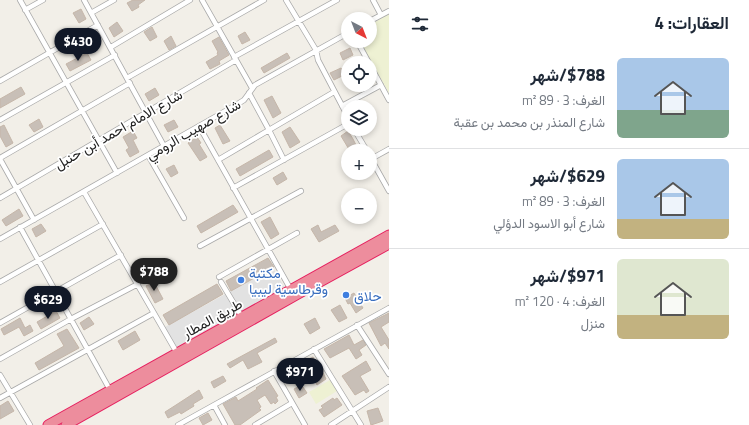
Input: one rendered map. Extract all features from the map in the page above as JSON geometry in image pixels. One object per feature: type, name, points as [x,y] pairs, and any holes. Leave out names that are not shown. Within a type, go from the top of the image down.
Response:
[{"type":"highway","name":"طريق المطار","points":[[48,425],[389,235]]},
{"type":"highway","name":"طريق المطار","points":[[66,425],[389,244]]},
{"type":"street","points":[[20,0],[117,173]]},
{"type":"street","points":[[25,10],[43,0]]},
{"type":"street","points":[[84,0],[164,146]]},
{"type":"street","points":[[92,13],[114,0]]},
{"type":"street","points":[[111,47],[190,0]]},
{"type":"street","points":[[202,0],[252,88]]},
{"type":"street","points":[[127,78],[264,0]]},
{"type":"street","points":[[286,0],[316,50],[318,60],[341,104]]},
{"type":"street","name":"شارع الامام احمد أبن حنبل","points":[[0,198],[146,113],[235,58],[337,0]]},
{"type":"street","points":[[373,0],[381,15]]},
{"type":"street","points":[[377,17],[389,11]]},
{"type":"street","points":[[0,81],[98,25]]},
{"type":"street","name":"شارع صهيب الرومي","points":[[84,192],[236,105],[244,100],[255,85],[341,37]]},
{"type":"street","points":[[0,120],[115,55]]},
{"type":"street","points":[[377,78],[389,100]]},
{"type":"street","points":[[34,220],[0,158],[130,83]]},
{"type":"street","points":[[353,100],[381,85]]},
{"type":"street","points":[[218,160],[334,92]]},
{"type":"street","points":[[249,93],[284,160]]},
{"type":"street","points":[[199,126],[291,290]]},
{"type":"street","points":[[233,188],[341,128]]},
{"type":"street","points":[[377,155],[389,149]]},
{"type":"street","points":[[148,155],[184,218]]},
{"type":"street","points":[[377,170],[389,191]]},
{"type":"street","points":[[200,246],[301,191]]},
{"type":"street","points":[[0,239],[84,192],[177,353]]},
{"type":"street","points":[[0,282],[103,224]]},
{"type":"street","points":[[20,228],[110,390]]},
{"type":"street","points":[[218,277],[297,233]]},
{"type":"street","points":[[0,323],[121,255]]},
{"type":"street","points":[[221,282],[242,317]]},
{"type":"street","points":[[0,359],[71,319],[138,284]]},
{"type":"street","points":[[178,425],[389,308]]},
{"type":"street","points":[[0,398],[154,313]]},
{"type":"street","points":[[357,326],[389,374]]},
{"type":"street","points":[[314,349],[361,425]]},
{"type":"street","points":[[274,371],[305,425]]},
{"type":"street","points":[[0,375],[30,425]]},
{"type":"street","points":[[331,425],[389,387]]},
{"type":"street","points":[[255,425],[292,403]]},
{"type":"street","points":[[214,405],[225,425]]},
{"type":"green space","points":[[389,14],[389,93],[377,72],[377,56],[368,56],[363,48],[377,48],[377,21]]},
{"type":"green space","points":[[330,380],[337,391],[316,404],[309,392]]},
{"type":"shaded area","points":[[273,268],[285,288],[176,347],[165,327]]},
{"type":"building","points":[[133,0],[145,0],[138,5],[139,7],[132,11],[127,3]]},
{"type":"building","points":[[81,9],[86,19],[79,23],[73,13]]},
{"type":"building","points":[[117,22],[123,31],[114,37],[109,28]]},
{"type":"building","points":[[152,27],[157,37],[150,41],[144,32]]},
{"type":"building","points":[[245,32],[250,40],[242,44],[238,36]]},
{"type":"building","points":[[171,36],[176,46],[169,50],[164,41]]},
{"type":"building","points":[[219,37],[229,55],[219,61],[220,64],[210,69],[206,62],[218,55],[212,41]]},
{"type":"building","points":[[350,48],[353,55],[341,56],[340,53]]},
{"type":"building","points":[[87,53],[91,60],[70,71],[66,64]]},
{"type":"building","points":[[287,53],[290,58],[264,73],[261,68]]},
{"type":"building","points":[[341,68],[341,76],[334,80],[330,73]]},
{"type":"building","points":[[21,87],[25,94],[0,108],[0,99]]},
{"type":"building","points":[[155,88],[159,95],[149,101],[145,94]]},
{"type":"building","points":[[272,96],[281,113],[273,118],[264,100]]},
{"type":"building","points":[[39,119],[43,127],[34,132],[29,125]]},
{"type":"building","points":[[174,120],[178,127],[168,132],[164,125]]},
{"type":"building","points":[[4,125],[13,143],[6,147],[0,136],[0,127]]},
{"type":"building","points":[[220,125],[230,141],[223,144],[215,128]]},
{"type":"building","points":[[290,127],[300,142],[290,148],[282,132]]},
{"type":"building","points":[[133,131],[137,138],[133,140],[139,152],[130,157],[126,150],[129,148],[123,137]]},
{"type":"building","points":[[341,136],[351,136],[356,144],[346,144]]},
{"type":"building","points":[[197,137],[201,143],[199,144],[207,157],[200,161],[188,143]]},
{"type":"building","points":[[269,150],[273,157],[240,176],[236,169]]},
{"type":"building","points":[[174,165],[178,173],[171,177],[166,169]]},
{"type":"building","points":[[283,172],[287,179],[277,185],[273,178]]},
{"type":"building","points":[[233,205],[238,212],[201,233],[197,226]]},
{"type":"building","points":[[19,209],[23,216],[6,226],[2,220]]},
{"type":"building","points":[[270,217],[279,234],[271,239],[261,222]]},
{"type":"building","points":[[41,224],[46,231],[36,237],[32,229]]},
{"type":"building","points":[[318,225],[321,232],[335,225],[339,231],[319,242],[311,229]]},
{"type":"building","points":[[268,258],[274,267],[231,291],[226,281]]},
{"type":"building","points":[[154,282],[163,299],[155,303],[146,286]]},
{"type":"building","points":[[217,284],[223,294],[169,325],[163,315]]},
{"type":"building","points":[[354,293],[363,308],[356,313],[345,298]]},
{"type":"building","points":[[340,305],[347,318],[339,322],[331,310]]},
{"type":"building","points":[[56,311],[60,318],[41,329],[37,322]]},
{"type":"building","points":[[389,313],[389,322],[381,327],[389,340],[389,349],[385,343],[381,346],[369,323]]},
{"type":"building","points":[[89,317],[94,324],[84,330],[80,323]]},
{"type":"building","points":[[20,318],[25,328],[30,325],[33,331],[24,336],[19,327],[4,335],[1,329]]},
{"type":"building","points":[[315,318],[320,328],[310,334],[304,324]]},
{"type":"building","points":[[67,329],[79,348],[39,370],[35,363],[64,346],[57,334]]},
{"type":"building","points":[[135,331],[140,340],[123,350],[118,341]]},
{"type":"building","points":[[349,335],[354,345],[363,340],[366,345],[359,350],[362,355],[356,359],[349,348],[330,358],[324,349]]},
{"type":"building","points":[[275,338],[277,342],[257,353],[262,362],[248,369],[243,360],[230,368],[227,364]]},
{"type":"building","points":[[313,357],[317,365],[308,370],[303,362]]},
{"type":"building","points":[[366,361],[371,370],[360,376],[369,391],[366,393],[364,390],[355,395],[342,376]]},
{"type":"building","points":[[290,370],[290,372],[292,371],[297,377],[289,382],[283,373]]},
{"type":"building","points":[[322,371],[326,379],[317,385],[312,376]]},
{"type":"building","points":[[223,376],[226,381],[214,388],[211,382]]},
{"type":"building","points":[[268,380],[278,396],[276,397],[278,401],[275,404],[274,402],[271,404],[265,395],[257,400],[261,410],[240,425],[235,425],[223,404],[236,397],[238,401]]},
{"type":"building","points":[[300,386],[301,388],[303,387],[307,393],[299,398],[294,389]]},
{"type":"building","points":[[199,390],[203,398],[181,414],[180,412],[168,418],[165,412]]},
{"type":"building","points":[[333,398],[334,400],[337,398],[342,405],[324,417],[319,410],[323,408],[321,406]]},
{"type":"building","points":[[8,401],[14,411],[0,419],[0,406]]},
{"type":"building","points":[[378,408],[383,421],[371,425],[367,411]]},
{"type":"building","points":[[208,413],[212,420],[203,425],[199,418]]},
{"type":"place","name":"مكتبة وقرطاسية ليبيا","points":[[241,280]]},
{"type":"place","name":"حلاق","points":[[346,295]]}]
